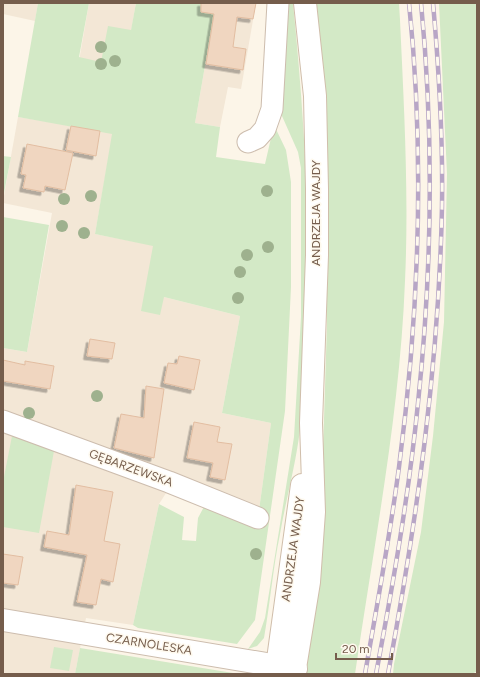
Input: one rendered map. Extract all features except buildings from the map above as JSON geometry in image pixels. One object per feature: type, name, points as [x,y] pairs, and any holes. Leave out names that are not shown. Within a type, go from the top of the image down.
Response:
[{"type":"main road","name":"ANDRZEJA WAJDY","points":[[286,671],[311,423],[317,255],[315,96],[305,3]]},
{"type":"main road","name":"CZARNOLESKA","points":[[3,620],[286,671]]},
{"type":"street","points":[[248,142],[257,138],[264,129],[272,109],[278,3]]},
{"type":"street","name":"GĘBARZEWSKA","points":[[3,421],[169,482],[258,518]]},
{"type":"shaded area","points":[[3,3],[38,3],[35,21],[3,14]]},
{"type":"shaded area","points":[[89,3],[136,3],[95,234],[172,249],[164,297],[240,316],[222,413],[271,423],[257,525],[168,490],[159,504],[133,625],[86,618],[75,674],[3,674],[3,348],[27,352],[52,213],[3,203],[3,201],[18,117],[68,125]]},
{"type":"shaded area","points":[[216,3],[256,3],[241,89],[228,87],[220,127],[195,123]]},
{"type":"green space","points":[[38,3],[89,3],[79,57],[101,62],[108,26],[131,30],[136,3],[216,3],[195,123],[220,127],[216,157],[265,164],[274,125],[286,150],[291,182],[291,287],[285,411],[255,620],[237,644],[138,628],[133,625],[159,504],[184,517],[182,540],[196,541],[198,518],[206,503],[257,525],[271,423],[222,413],[240,316],[164,297],[160,315],[141,311],[153,246],[95,234],[112,134],[18,117]]},
{"type":"green space","points":[[287,3],[293,3],[305,163],[308,269],[305,376],[298,442],[282,521],[264,638],[257,646],[248,649],[260,632],[265,618],[294,437],[301,317],[301,168],[298,152],[278,107]]},
{"type":"green space","points":[[316,3],[399,3],[400,20],[406,150],[406,248],[402,330],[392,429],[355,674],[303,674],[321,514],[327,324],[325,113],[322,58]]},
{"type":"green space","points":[[439,3],[477,3],[477,674],[476,672],[471,674],[393,674],[421,532],[433,436],[444,322],[447,174]]},
{"type":"green space","points":[[3,156],[11,157],[4,193],[3,192]]},
{"type":"green space","points":[[3,217],[49,225],[27,352],[3,348]]},
{"type":"green space","points":[[12,436],[54,451],[39,533],[3,527],[3,482]]},
{"type":"green space","points":[[54,647],[73,650],[69,671],[50,668]]},
{"type":"green space","points":[[80,648],[233,673],[233,674],[75,674]]},
{"type":"railway","points":[[365,674],[399,467],[406,409],[415,293],[418,235],[417,119],[409,3]]},
{"type":"railway","points":[[376,674],[410,471],[423,353],[429,253],[430,203],[428,103],[421,3]]},
{"type":"railway","points":[[388,674],[399,616],[425,441],[440,265],[442,155],[433,3]]}]
